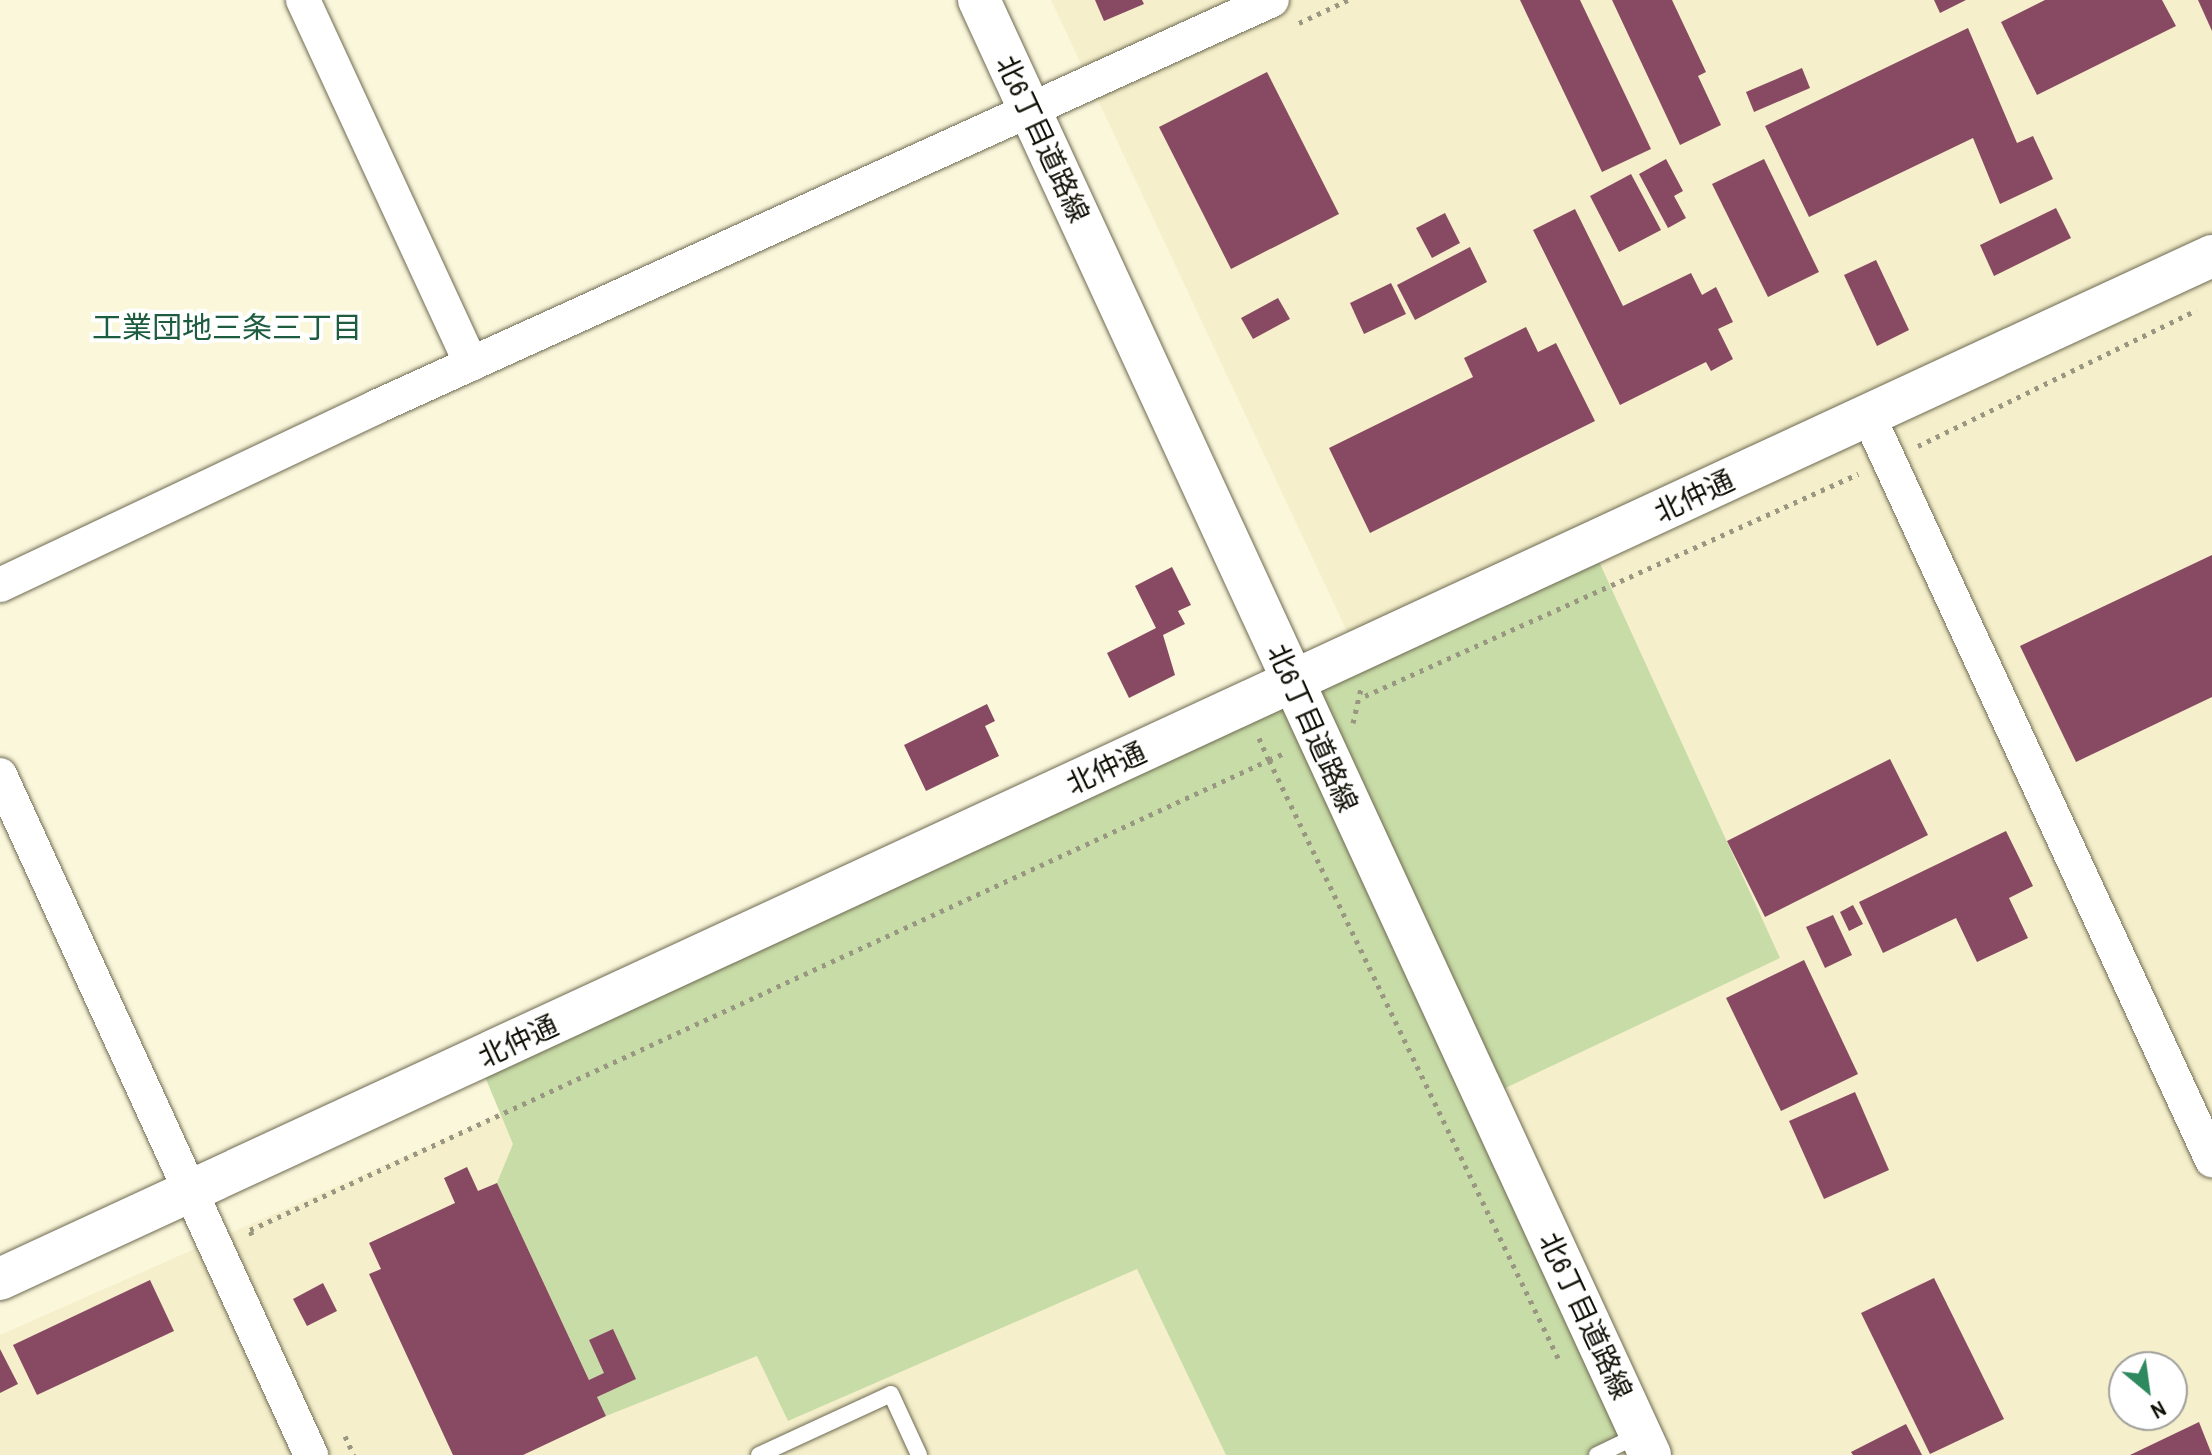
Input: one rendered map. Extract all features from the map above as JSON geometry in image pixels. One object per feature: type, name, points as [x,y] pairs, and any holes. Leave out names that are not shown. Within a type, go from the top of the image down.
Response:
[{"type":"street","points":[[303,0],[471,364]]},
{"type":"street","name":"北6丁目道路線","points":[[979,0],[1646,1445]]},
{"type":"street","points":[[0,585],[471,364],[1030,112],[1282,13]]},
{"type":"street","name":"北仲通","points":[[0,1279],[2212,256]]},
{"type":"street","points":[[1868,415],[2212,1160]]},
{"type":"street","points":[[0,775],[311,1455]]},
{"type":"lane","points":[[759,1455],[891,1394],[919,1455]]},
{"type":"lane","points":[[1597,1455],[1646,1445]]},
{"type":"path","points":[[1282,13],[1348,0]]},
{"type":"path","points":[[1365,696],[1890,460],[2212,303]]},
{"type":"path","points":[[256,1244],[250,1230],[1269,760],[1563,1367]]},
{"type":"path","points":[[341,1427],[354,1455]]},
{"type":"shaded area","points":[[1051,0],[2212,0],[2212,1455],[0,1455],[0,1335],[1389,721]]},
{"type":"green space","points":[[1591,544],[1780,958],[1484,1098],[1641,1435],[1597,1455],[1226,1455],[1137,1269],[788,1421],[757,1356],[606,1416],[497,1183],[513,1144],[478,1060]]},
{"type":"building","points":[[1095,0],[1142,0],[1144,4],[1104,21]]},
{"type":"building","points":[[1520,0],[1580,0],[1651,149],[1602,172]]},
{"type":"building","points":[[1612,0],[1672,0],[1706,72],[1698,76],[1721,125],[1680,145]]},
{"type":"building","points":[[1934,0],[1966,0],[1940,13]]},
{"type":"building","points":[[2045,0],[2162,0],[2176,26],[2037,95],[2001,22]]},
{"type":"building","points":[[2198,0],[2212,0],[2212,31]]},
{"type":"building","points":[[1968,28],[2017,143],[2033,136],[2053,179],[2000,204],[1973,138],[1809,217],[1765,126]]},
{"type":"building","points":[[1802,68],[1810,88],[1754,112],[1746,92]]},
{"type":"building","points":[[1267,72],[1339,214],[1231,269],[1159,127]]},
{"type":"building","points":[[1666,159],[1683,191],[1674,196],[1686,218],[1668,228],[1639,174]]},
{"type":"building","points":[[1764,159],[1819,272],[1768,297],[1712,184]]},
{"type":"building","points":[[1631,174],[1661,230],[1619,252],[1590,196]]},
{"type":"building","points":[[2056,208],[2071,238],[1994,276],[1980,245]]},
{"type":"building","points":[[1575,209],[1623,306],[1691,273],[1702,295],[1716,287],[1733,322],[1718,329],[1733,359],[1711,371],[1706,362],[1620,405],[1533,230]]},
{"type":"building","points":[[1445,213],[1460,243],[1432,258],[1416,228]]},
{"type":"building","points":[[1470,247],[1487,282],[1415,320],[1397,285]]},
{"type":"building","points":[[1876,260],[1909,330],[1877,346],[1844,275]]},
{"type":"building","points":[[1391,283],[1406,314],[1364,334],[1350,303]]},
{"type":"building","points":[[1278,298],[1290,319],[1253,339],[1241,318]]},
{"type":"building","points":[[1526,327],[1538,352],[1556,343],[1595,421],[1370,533],[1329,448],[1473,377],[1464,358]]},
{"type":"building","points":[[2212,555],[2212,697],[2076,762],[2020,646]]},
{"type":"building","points":[[1172,567],[1191,605],[1178,611],[1185,624],[1163,635],[1175,675],[1129,698],[1107,653],[1156,628],[1135,586]]},
{"type":"building","points":[[987,704],[995,721],[985,726],[999,756],[926,791],[904,745]]},
{"type":"building","points":[[1890,759],[1928,835],[1765,917],[1727,841]]},
{"type":"building","points":[[2006,831],[2033,886],[2009,898],[2028,938],[1977,962],[1956,918],[1883,953],[1859,902]]},
{"type":"building","points":[[1853,905],[1863,924],[1849,931],[1840,912]]},
{"type":"building","points":[[1833,915],[1852,955],[1825,968],[1806,927]]},
{"type":"building","points":[[1804,960],[1858,1074],[1781,1111],[1726,998]]},
{"type":"building","points":[[1855,1092],[1889,1170],[1824,1199],[1789,1121]]},
{"type":"building","points":[[467,1167],[478,1191],[497,1183],[589,1380],[604,1373],[589,1340],[613,1329],[636,1379],[597,1397],[606,1416],[523,1455],[453,1455],[369,1274],[381,1269],[369,1243],[455,1203],[444,1178]]},
{"type":"building","points":[[1934,1278],[2004,1419],[1930,1454],[1861,1313]]},
{"type":"building","points":[[150,1280],[174,1331],[37,1395],[13,1345]]},
{"type":"building","points":[[323,1283],[337,1311],[307,1326],[293,1299]]},
{"type":"building","points":[[0,1349],[18,1384],[0,1393]]},
{"type":"building","points":[[2199,1422],[2212,1455],[2130,1455],[2180,1431],[2188,1431],[2188,1427]]},
{"type":"building","points":[[1906,1424],[1922,1455],[1853,1455],[1851,1452]]},
{"type":"district","name":"工業団地三条三丁目","points":[[227,327]]}]
